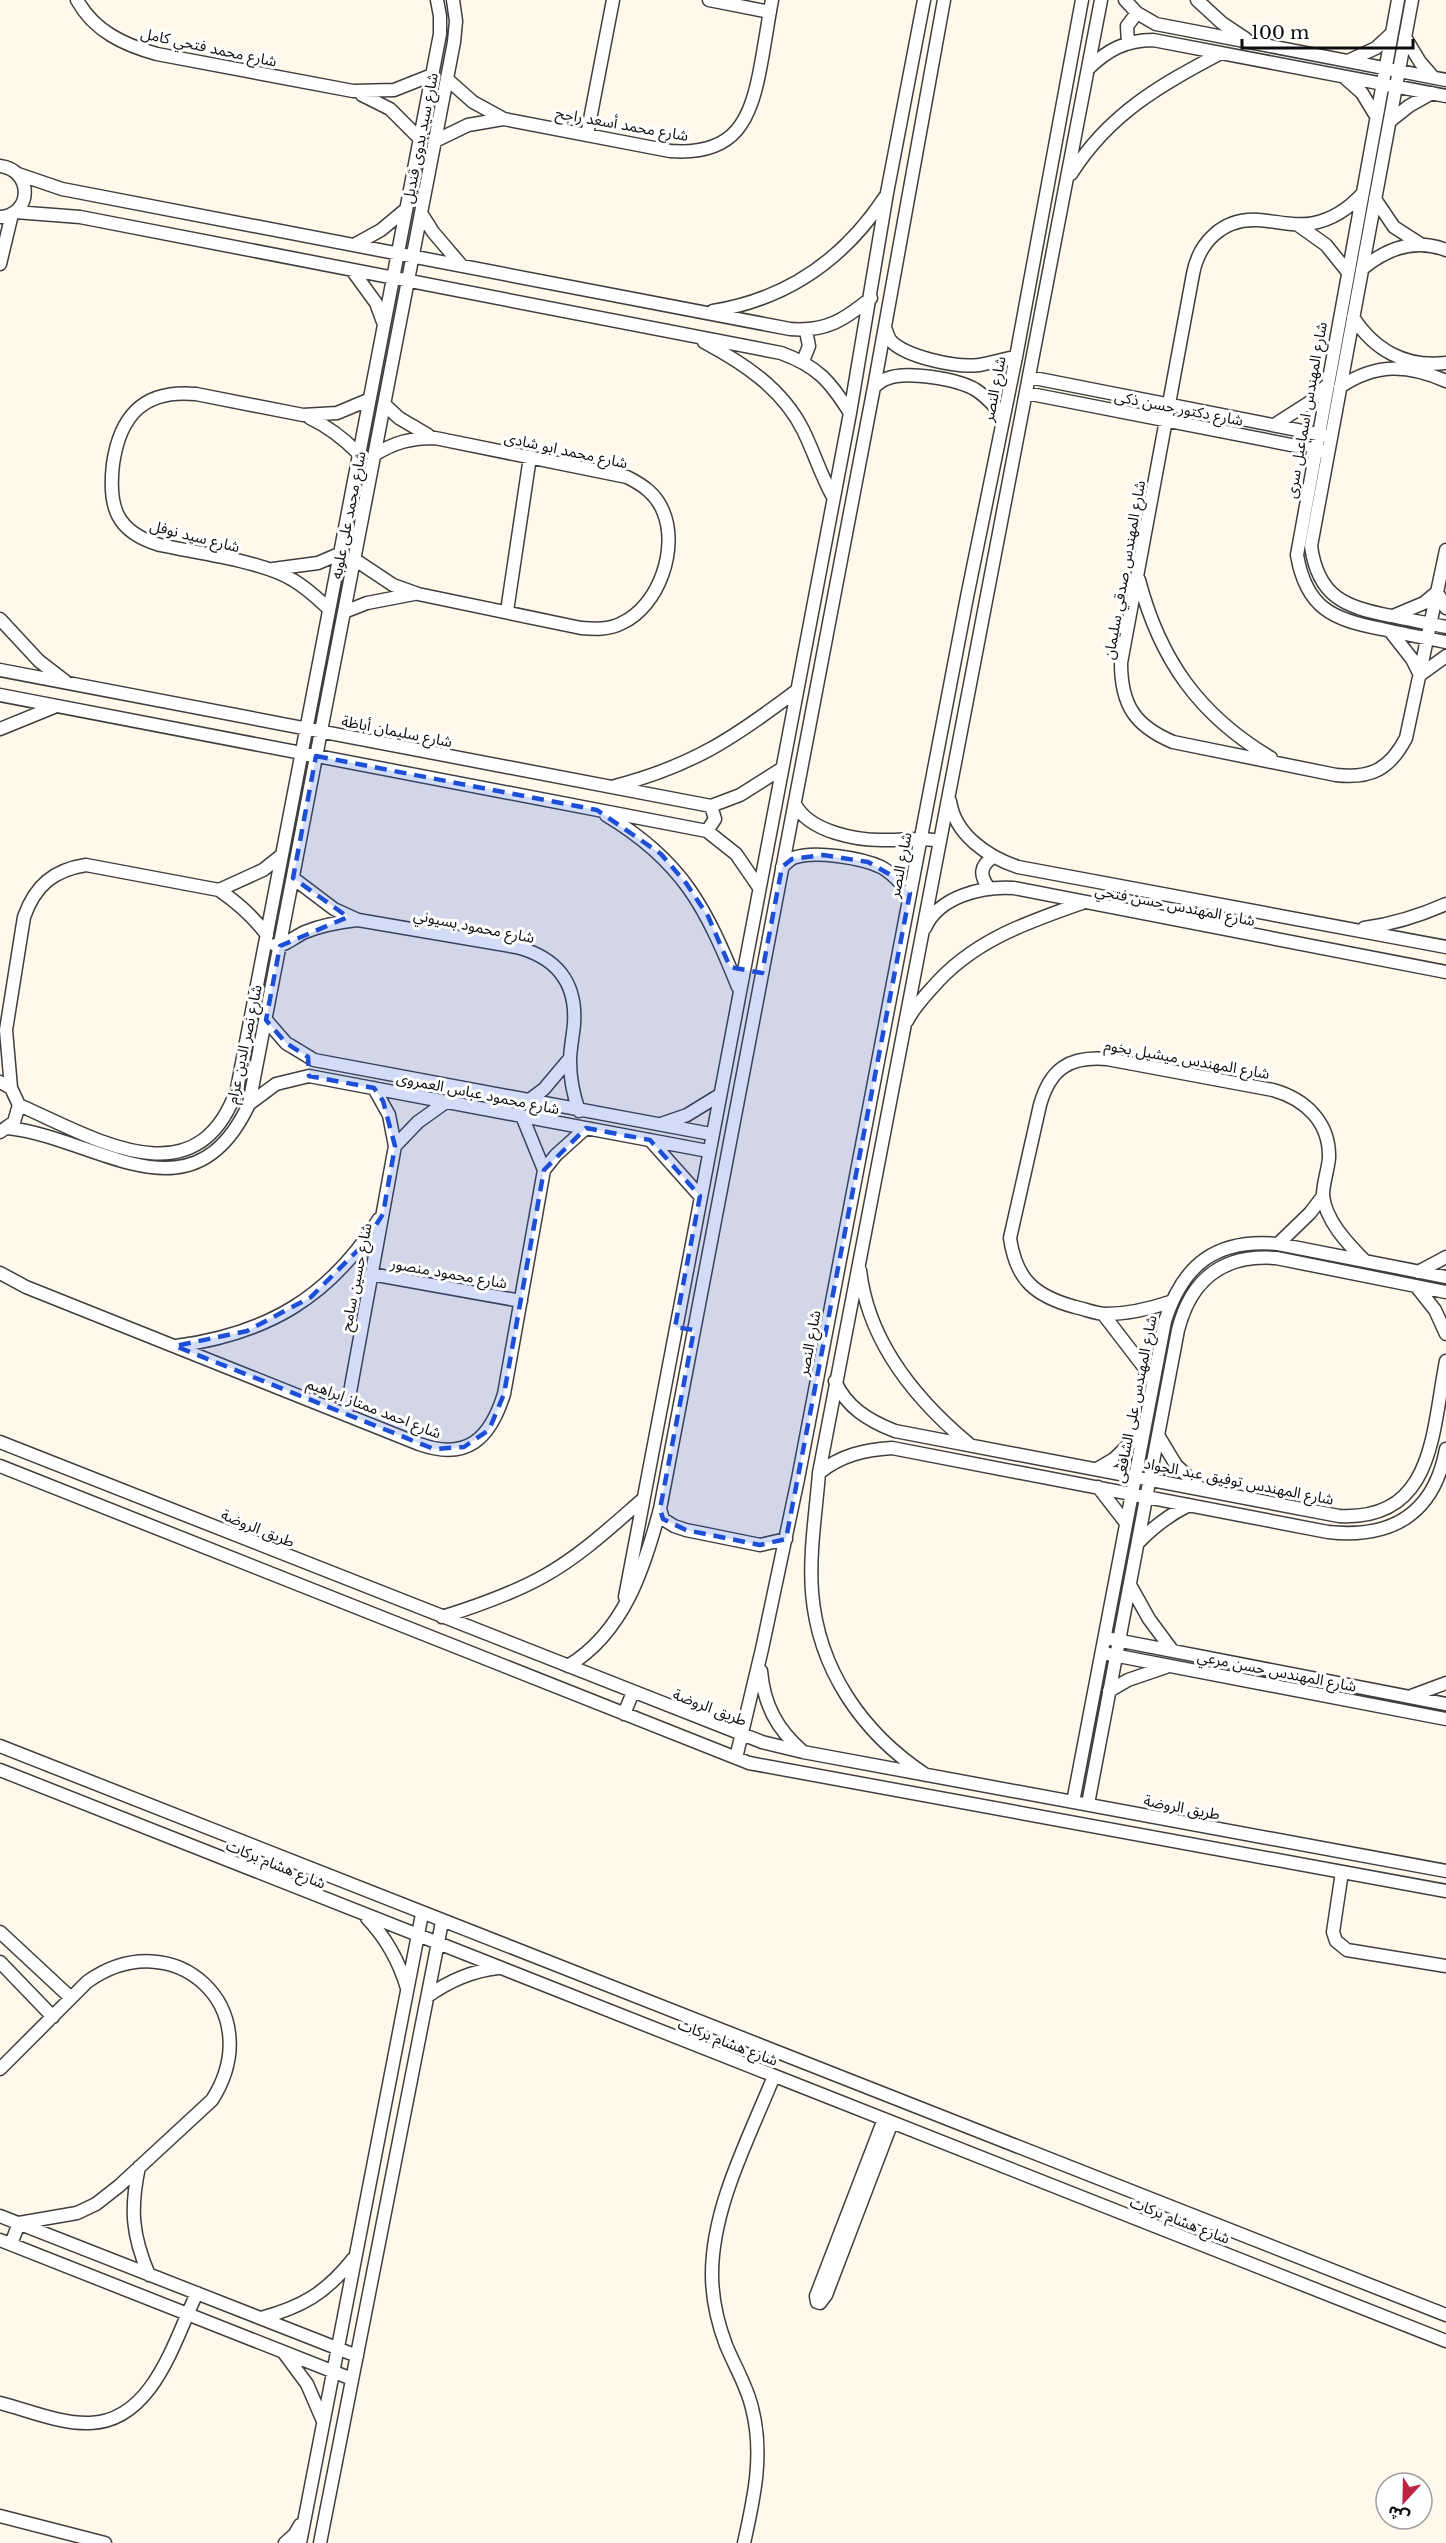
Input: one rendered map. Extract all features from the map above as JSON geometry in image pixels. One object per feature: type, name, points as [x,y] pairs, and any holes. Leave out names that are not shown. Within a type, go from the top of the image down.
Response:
[{"type":"street","name":"شارع محمد فتحي كامل","points":[[76,0],[96,24],[114,38],[135,48],[353,91],[394,90],[432,75]]},
{"type":"street","name":"شارع سيد بدوى قنديل","points":[[392,278],[440,34],[437,0]]},
{"type":"street","name":"شارع سيد بدوى قنديل","points":[[408,281],[447,79],[456,21],[453,0]]},
{"type":"street","points":[[587,135],[613,0]]},
{"type":"street","points":[[709,0],[771,6]]},
{"type":"street","points":[[622,1610],[718,1095],[850,413],[887,193],[924,0]]},
{"type":"street","points":[[568,1666],[592,1648],[622,1610],[644,1564],[660,1509],[874,387],[944,0]]},
{"type":"street","name":"شارع النصر","points":[[736,1758],[743,1736],[798,1479],[966,597],[1016,357],[1082,0]]},
{"type":"street","points":[[926,1775],[890,1748],[858,1714],[838,1682],[823,1647],[812,1591],[819,1477],[835,1381],[1101,0]]},
{"type":"street","points":[[1125,0],[1137,13],[1156,24],[1440,78]]},
{"type":"street","points":[[1197,0],[1222,23],[1249,41]]},
{"type":"street","name":"شارع المهندس اسماعيل سرى","points":[[1398,0],[1298,536],[1297,555],[1300,574],[1314,599],[1336,617],[1354,624],[1446,642]]},
{"type":"street","name":"شارع المهندس اسماعيل سرى","points":[[1412,0],[1311,546],[1320,580],[1345,604],[1362,610],[1446,627]]},
{"type":"street","name":"شارع محمد أسعد راجح","points":[[447,79],[473,102],[504,119],[689,152],[707,149],[724,141],[738,129],[749,114],[755,96],[771,6]]},
{"type":"street","points":[[1128,43],[1127,26],[1137,13]]},
{"type":"street","points":[[1347,60],[1376,48],[1391,34]]},
{"type":"street","points":[[1405,37],[1415,54],[1440,78]]},
{"type":"street","points":[[1088,70],[1099,58],[1128,43],[1153,40],[1446,96]]},
{"type":"street","points":[[1067,180],[1096,138],[1133,104],[1155,89],[1221,53]]},
{"type":"street","points":[[1341,76],[1362,93],[1376,117]]},
{"type":"street","name":"شارع محمد فتحي كامل","points":[[353,91],[390,109],[419,138]]},
{"type":"street","points":[[1390,122],[1409,105],[1431,93]]},
{"type":"street","name":"شارع محمد أسعد راجح","points":[[435,141],[468,125],[504,119]]},
{"type":"street","points":[[0,166],[18,174],[25,194],[20,207],[9,214],[0,264]]},
{"type":"street","points":[[18,174],[62,189],[806,331],[830,326],[851,314],[871,298]]},
{"type":"street","points":[[704,313],[759,300],[810,275],[853,239],[887,193]]},
{"type":"street","points":[[1170,405],[1195,261],[1201,249],[1219,230],[1244,220],[1298,225],[1312,224],[1339,214],[1361,195]]},
{"type":"street","points":[[1375,199],[1394,227],[1423,245]]},
{"type":"street","points":[[354,245],[381,230],[405,210]]},
{"type":"street","points":[[421,213],[433,232],[462,266]]},
{"type":"street","points":[[9,214],[80,217],[781,353],[803,361],[822,374],[850,413]]},
{"type":"street","points":[[1298,225],[1326,245],[1347,271]]},
{"type":"street","points":[[1362,268],[1390,250],[1406,246],[1423,245],[1446,250]]},
{"type":"street","points":[[1032,264],[1049,268]]},
{"type":"street","points":[[352,270],[376,303],[383,322]]},
{"type":"street","name":"شارع محمد على علوبه","points":[[301,753],[392,278]]},
{"type":"street","name":"شارع محمد على علوبه","points":[[316,756],[408,281]]},
{"type":"street","points":[[1353,317],[1363,334],[1378,347],[1446,381]]},
{"type":"street","points":[[885,327],[890,339],[902,350],[917,356],[962,365],[978,365],[1016,357]]},
{"type":"street","points":[[803,361],[809,346],[806,331]]},
{"type":"street","points":[[695,337],[746,366],[786,404],[801,427],[813,451],[822,478],[833,497]]},
{"type":"street","points":[[1340,387],[1374,370],[1446,363]]},
{"type":"street","points":[[874,387],[885,379],[900,375],[916,375],[960,384],[976,390],[1004,416]]},
{"type":"street","name":"شارع دكتور حسن ذكى","points":[[1029,377],[1330,437]]},
{"type":"street","points":[[1274,425],[1302,408],[1326,386]]},
{"type":"street","name":"شارع سيد نوفل","points":[[339,554],[295,568],[272,569],[144,541],[130,532],[120,520],[113,505],[110,489],[116,442],[133,413],[146,402],[162,395],[179,393],[303,415],[324,424],[358,453]]},
{"type":"street","name":"شارع دكتور حسن ذكى","points":[[1026,393],[1328,452]]},
{"type":"street","name":"شارع سيد نوفل","points":[[303,415],[337,413],[368,400]]},
{"type":"street","name":"شارع محمد ابو شادى","points":[[384,404],[407,424],[435,438]]},
{"type":"street","name":"شارع المهندس صدقي سليمان","points":[[1170,405],[1121,663],[1121,684],[1127,704],[1138,721],[1154,734],[1173,742],[1354,777],[1371,774],[1386,766],[1398,753],[1406,738],[1446,550]]},
{"type":"street","name":"شارع محمد ابو شادى","points":[[354,559],[393,585],[418,594],[581,628],[601,629],[620,625],[638,615],[651,601],[660,583],[666,557],[668,528],[663,512],[655,497],[642,485],[627,477],[435,438],[413,438],[393,444],[374,455]]},
{"type":"street","points":[[507,611],[530,457]]},
{"type":"street","name":"شارع سيد نوفل","points":[[272,569],[293,580],[328,609]]},
{"type":"street","points":[[1138,576],[1152,625],[1165,652],[1187,686],[1221,723],[1245,742],[1279,763]]},
{"type":"street","points":[[816,588],[835,591]]},
{"type":"street","points":[[1392,616],[1416,607],[1437,592],[1446,608]]},
{"type":"street","name":"شارع محمد ابو شادى","points":[[344,612],[367,603],[418,594]]},
{"type":"street","points":[[966,597],[986,601]]},
{"type":"street","points":[[0,619],[12,635],[39,661],[68,683]]},
{"type":"street","points":[[1390,631],[1412,659],[1420,675],[1446,656]]},
{"type":"street","name":"شارع سليمان أباظة","points":[[0,670],[711,806]]},
{"type":"street","points":[[611,788],[655,775],[708,752],[738,734],[796,691]]},
{"type":"street","points":[[0,695],[707,831],[736,854],[758,886]]},
{"type":"street","points":[[0,729],[56,706]]},
{"type":"street","name":"شارع نصر الدين عزام","points":[[19,1105],[79,1132],[148,1155],[168,1155],[188,1149],[205,1140],[225,1118],[237,1089],[301,753]]},
{"type":"street","name":"شارع نصر الدين عزام","points":[[4,1133],[46,1135],[131,1165],[152,1169],[173,1168],[193,1163],[212,1153],[228,1140],[241,1123],[249,1104],[316,756]]},
{"type":"street","points":[[707,831],[716,819],[711,806],[740,795],[781,769]]},
{"type":"street","name":"شارع المهندس حسن فتحي","points":[[948,793],[951,812],[976,844],[993,856],[1018,867],[1446,947]]},
{"type":"street","points":[[795,804],[800,815],[813,825],[828,830],[876,840],[920,837],[939,841]]},
{"type":"street","points":[[597,810],[631,830],[661,854],[686,883],[708,915],[739,988]]},
{"type":"street","points":[[219,890],[263,870],[282,855]]},
{"type":"street","points":[[782,867],[792,859],[807,855],[823,855],[868,862],[883,868],[910,892]]},
{"type":"street","points":[[988,888],[983,880],[982,871],[985,862],[993,856]]},
{"type":"street","points":[[4,1133],[17,1117],[19,1105],[5,1085],[6,1030],[24,917],[39,886],[52,875],[68,868],[86,865],[219,890],[254,917],[266,939],[280,946]]},
{"type":"street","name":"شارع محمود بسيوني","points":[[293,878],[320,899],[358,920]]},
{"type":"street","name":"شارع المهندس حسن فتحي","points":[[920,940],[929,920],[946,905],[966,894],[988,888],[1014,888],[1446,972]]},
{"type":"street","points":[[901,1039],[909,1018],[923,998],[938,980],[968,954],[1017,926],[1084,903]]},
{"type":"street","points":[[1354,929],[1399,922],[1446,904]]},
{"type":"street","name":"شارع محمود بسيوني","points":[[280,946],[304,932],[330,923],[358,920],[534,951],[549,960],[561,973],[570,989],[574,1006],[570,1058],[573,1094],[579,1111]]},
{"type":"street","points":[[743,969],[762,973]]},
{"type":"street","name":"شارع محمود عباس العمروى","points":[[266,1020],[286,1043],[314,1060],[655,1126],[711,1134]]},
{"type":"street","points":[[0,1044],[6,1030]]},
{"type":"street","points":[[528,1101],[551,1082],[570,1058]]},
{"type":"street","name":"شارع المهندس ميشيل بخوم","points":[[1170,1302],[1126,1313],[1103,1314],[1046,1297],[1031,1287],[1019,1273],[1012,1256],[1010,1238],[1045,1088],[1055,1073],[1071,1062],[1088,1058],[1107,1059],[1272,1089],[1291,1095],[1307,1106],[1320,1121],[1327,1139],[1329,1158],[1323,1196]]},
{"type":"street","points":[[309,1076],[307,1067],[314,1060]]},
{"type":"street","name":"شارع محمود عباس العمروى","points":[[249,1104],[276,1084],[309,1076],[708,1151]]},
{"type":"street","name":"شارع حسين سامح","points":[[346,1414],[395,1146],[389,1115],[374,1088]]},
{"type":"street","points":[[655,1126],[687,1115],[718,1095]]},
{"type":"street","points":[[395,1146],[418,1122],[446,1102]]},
{"type":"street","points":[[522,1116],[544,1170],[556,1155],[586,1128]]},
{"type":"street","points":[[867,1117],[885,1121]]},
{"type":"street","points":[[650,1140],[699,1196]]},
{"type":"street","name":"شارع احمد ممتاز ابراهيم","points":[[0,1273],[26,1287],[434,1449],[449,1450],[464,1447],[478,1440],[489,1430],[497,1417],[504,1395],[544,1170]]},
{"type":"street","points":[[1278,1244],[1310,1213],[1323,1196],[1337,1228],[1365,1261]]},
{"type":"street","points":[[175,1346],[211,1341],[247,1331],[280,1317],[335,1276],[363,1245],[383,1214]]},
{"type":"street","name":"شارع المهندس على الشافعى","points":[[1073,1802],[1153,1379],[1170,1302],[1179,1286],[1191,1270],[1214,1254],[1240,1244],[1278,1244],[1446,1277]]},
{"type":"street","name":"شارع المهندس على الشافعى","points":[[1088,1804],[1183,1312],[1198,1287],[1219,1268],[1237,1260],[1257,1257],[1276,1258],[1446,1292]]},
{"type":"street","points":[[1418,1272],[1446,1257]]},
{"type":"street","points":[[859,1259],[863,1294],[876,1329],[894,1363],[915,1393],[934,1414],[969,1445]]},
{"type":"street","name":"شارع محمود منصور","points":[[371,1274],[521,1301]]},
{"type":"street","points":[[1416,1286],[1435,1310],[1446,1334]]},
{"type":"street","points":[[1103,1314],[1153,1379]]},
{"type":"street","points":[[675,1328],[694,1330]]},
{"type":"street","name":"شارع المهندس توفيق عبد الجواد","points":[[835,1381],[840,1394],[852,1406],[879,1425],[895,1431],[1338,1516],[1357,1517],[1374,1514],[1391,1507],[1416,1483],[1424,1468],[1446,1361]]},
{"type":"street","points":[[1097,1469],[1114,1459],[1143,1431]]},
{"type":"street","points":[[1158,1435],[1176,1465],[1201,1489]]},
{"type":"street","name":"طريق الروضة","points":[[0,1442],[743,1736],[803,1752],[1446,1871]]},
{"type":"street","points":[[798,1479],[819,1477],[842,1457],[875,1449],[892,1449],[1328,1532],[1354,1535],[1380,1531],[1404,1519],[1424,1502],[1438,1480],[1446,1449]]},
{"type":"street","points":[[0,1466],[736,1758],[784,1771],[1446,1891]]},
{"type":"street","points":[[1098,1487],[1126,1523]]},
{"type":"street","points":[[120,1513],[126,1503],[126,1492]]},
{"type":"street","points":[[441,1617],[509,1594],[545,1576],[579,1554],[642,1500]]},
{"type":"street","points":[[1137,1544],[1161,1521],[1189,1505]]},
{"type":"street","points":[[660,1509],[663,1519],[674,1526],[697,1532],[759,1545],[786,1539]]},
{"type":"street","points":[[162,1530],[164,1519],[170,1510]]},
{"type":"street","points":[[1130,1585],[1149,1619],[1172,1650]]},
{"type":"street","name":"شارع المهندس حسن مرعي","points":[[1104,1637],[1446,1704]]},
{"type":"street","points":[[762,1649],[761,1672],[764,1695],[773,1717],[786,1737],[803,1752]]},
{"type":"street","name":"شارع المهندس حسن مرعي","points":[[1101,1653],[1446,1719]]},
{"type":"street","points":[[1109,1691],[1149,1672],[1171,1666]]},
{"type":"street","points":[[1410,1696],[1446,1683]]},
{"type":"street","points":[[624,1714],[633,1692]]},
{"type":"street","name":"شارع هشام بركات","points":[[0,1746],[442,1922],[1446,2315]]},
{"type":"street","points":[[46,1788],[54,1767]]},
{"type":"street","name":"شارع هشام بركات","points":[[0,1770],[1446,2341]]},
{"type":"street","points":[[1252,1856],[1258,1847],[1253,1835]]},
{"type":"street","points":[[1302,1865],[1298,1854],[1305,1845]]},
{"type":"street","points":[[1342,1872],[1333,1932],[1339,1945],[1347,1950],[1446,1966]]},
{"type":"street","points":[[300,2543],[422,1914]]},
{"type":"street","points":[[365,1915],[387,1942],[399,1965],[407,1990]]},
{"type":"street","points":[[320,2543],[442,1922]]},
{"type":"street","points":[[0,1932],[71,1998]]},
{"type":"street","points":[[0,2069],[87,1982],[121,1963],[141,1960],[160,1962],[179,1967],[202,1983],[222,2007],[231,2045],[229,2065],[212,2100],[96,2204],[77,2213],[19,2223],[5,2242],[352,2379]]},
{"type":"street","points":[[0,1962],[53,2017]]},
{"type":"street","points":[[428,1996],[447,1983],[469,1974],[500,1968]]},
{"type":"street","points":[[732,2059],[740,2038]]},
{"type":"street","points":[[744,2543],[757,2474],[758,2441],[753,2409],[742,2378],[726,2346],[716,2312],[712,2276],[714,2240],[722,2206],[774,2076]]},
{"type":"street","points":[[888,2121],[824,2299],[819,2303],[815,2299],[816,2296],[888,2121]]},
{"type":"street","points":[[1005,2167],[1012,2145]]},
{"type":"street","points":[[139,2167],[133,2194],[133,2222],[138,2249],[149,2275]]},
{"type":"street","points":[[0,2216],[357,2356]]},
{"type":"street","points":[[261,2318],[294,2307],[327,2289],[355,2256]]},
{"type":"street","points":[[0,2403],[68,2421],[89,2423],[109,2420],[128,2412],[143,2398],[154,2382],[197,2293]]},
{"type":"street","points":[[284,2352],[307,2384],[323,2421]]},
{"type":"street","points":[[0,2516],[105,2543]]},
{"type":"street","points":[[285,2543],[295,2534],[305,2516]]},
{"type":"highlighted area","points":[[316,756],[597,810],[661,854],[686,883],[708,916],[730,967],[762,973],[782,867],[792,859],[823,855],[868,862],[896,878],[910,893],[786,1539],[760,1545],[686,1530],[663,1519],[660,1509],[694,1330],[675,1327],[700,1196],[650,1140],[586,1128],[544,1170],[504,1394],[489,1430],[464,1447],[434,1449],[175,1346],[247,1331],[311,1297],[363,1245],[383,1214],[395,1146],[383,1101],[374,1088],[309,1076],[308,1057],[286,1043],[266,1020],[280,946],[348,917],[293,878]]}]
